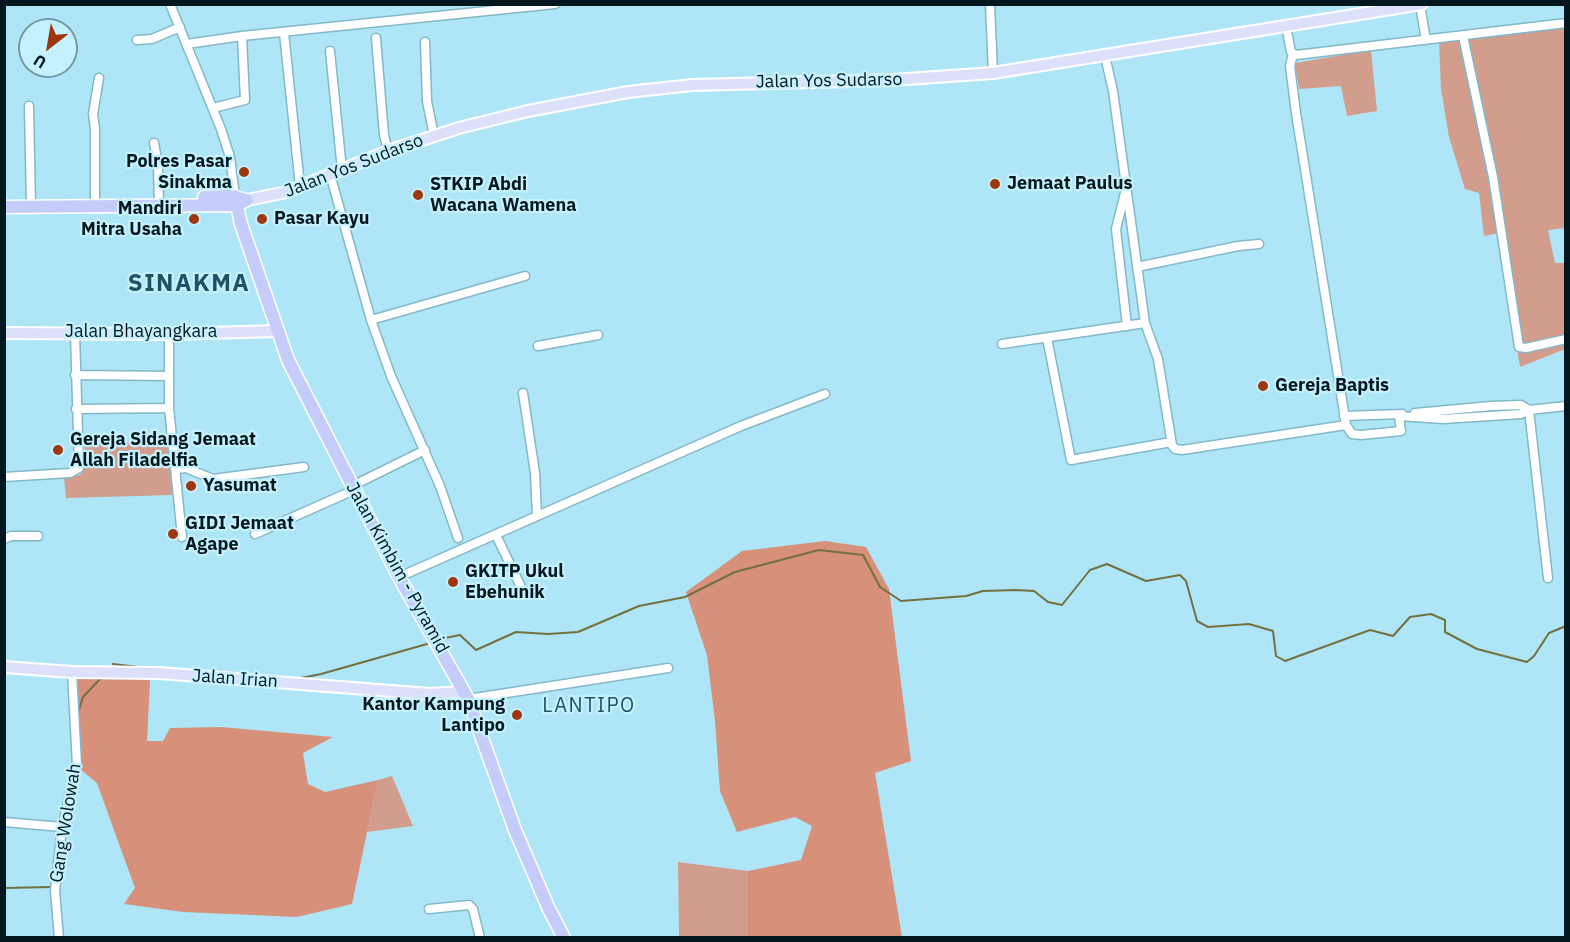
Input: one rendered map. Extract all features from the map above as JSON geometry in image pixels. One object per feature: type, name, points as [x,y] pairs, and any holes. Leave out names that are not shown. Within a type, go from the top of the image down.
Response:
[{"type":"highway","name":"Jalan Yos Sudarso","points":[[4,200],[30,204],[240,200]]},
{"type":"highway","name":"Jalan Yos Sudarso","points":[[4,207],[95,200],[158,202]]},
{"type":"highway","name":"Jalan Kimbim - Pyramid","points":[[240,200],[278,331],[300,387],[399,577],[466,696],[515,830],[564,938]]},
{"type":"main road","name":"Jalan Yos Sudarso","points":[[240,200],[279,195],[388,151],[434,136],[528,111],[662,87],[892,80],[993,73],[1421,5]]},
{"type":"main road","name":"Jalan Bhayangkara","points":[[4,333],[169,334],[278,331]]},
{"type":"main road","name":"Jalan Irian","points":[[4,667],[72,672],[159,674],[466,696]]},
{"type":"street","points":[[170,4],[213,108],[230,157],[240,200]]},
{"type":"street","points":[[187,44],[242,36],[555,4]]},
{"type":"street","points":[[990,4],[993,73]]},
{"type":"street","points":[[1421,5],[1426,40]]},
{"type":"street","points":[[1293,54],[1566,23]]},
{"type":"street","points":[[1286,26],[1293,54],[1290,66],[1296,113],[1345,421],[1352,434],[1401,431],[1399,416],[1443,419],[1521,414],[1529,410],[1566,406]]},
{"type":"street","points":[[137,40],[152,39],[180,27]]},
{"type":"street","points":[[284,33],[300,186]]},
{"type":"street","points":[[213,108],[245,100],[242,36]]},
{"type":"street","points":[[1463,36],[1493,177],[1519,347],[1526,348],[1566,339]]},
{"type":"street","points":[[375,38],[384,135],[388,151]]},
{"type":"street","points":[[425,42],[428,101],[434,136]]},
{"type":"street","points":[[330,51],[342,170]]},
{"type":"street","points":[[1105,56],[1114,101],[1145,323],[1158,359],[1171,442],[1175,449],[1182,450],[1345,421],[1491,406],[1521,405],[1529,410]]},
{"type":"street","points":[[95,200],[93,114],[99,78]]},
{"type":"street","points":[[29,106],[30,204]]},
{"type":"street","points":[[154,143],[158,165],[158,202]]},
{"type":"street","points":[[330,174],[371,320],[391,376],[425,450],[458,538]]},
{"type":"street","points":[[1126,192],[1116,230],[1128,314],[1127,326]]},
{"type":"street","points":[[1137,267],[1238,246],[1259,244]]},
{"type":"street","points":[[371,320],[525,276]]},
{"type":"street","points":[[1002,344],[1145,323]]},
{"type":"street","points":[[4,477],[76,471],[81,461],[76,409],[75,333]]},
{"type":"street","points":[[169,334],[169,408],[182,537]]},
{"type":"street","points":[[538,346],[598,336]]},
{"type":"street","points":[[1047,338],[1071,460],[1171,442]]},
{"type":"street","points":[[75,375],[169,376]]},
{"type":"street","points":[[523,393],[535,473],[537,516]]},
{"type":"street","points":[[399,577],[741,426],[825,394]]},
{"type":"street","points":[[76,409],[169,408]]},
{"type":"street","points":[[1529,410],[1548,578]]},
{"type":"street","points":[[255,534],[353,488],[425,450]]},
{"type":"street","points":[[176,469],[186,468],[213,479],[304,467]]},
{"type":"street","points":[[496,535],[520,585]]},
{"type":"street","points":[[4,539],[11,536],[38,536]]},
{"type":"street","points":[[466,696],[668,669]]},
{"type":"street","name":"Gang Wolowah","points":[[59,938],[56,886],[62,827],[77,765],[72,672]]},
{"type":"street","points":[[4,822],[62,827]]},
{"type":"street","points":[[429,909],[469,905],[473,909],[480,938]]},
{"type":"shaded area","points":[[1565,26],[1565,228],[1548,230],[1555,263],[1565,263],[1565,349],[1520,367],[1499,233],[1484,236],[1479,193],[1465,189],[1449,137],[1441,89],[1439,41]]},
{"type":"shaded area","points":[[1371,50],[1377,111],[1347,116],[1341,86],[1299,89],[1295,63]]},
{"type":"shaded area","points":[[170,439],[172,495],[66,498],[64,478],[80,475],[84,470],[85,442]]},
{"type":"shaded area","points":[[825,541],[866,547],[889,589],[911,761],[875,773],[902,937],[748,937],[748,871],[801,860],[812,826],[795,817],[737,832],[720,791],[707,655],[686,592],[742,551]]},
{"type":"shaded area","points":[[77,674],[150,680],[147,741],[163,741],[170,728],[221,727],[333,737],[303,753],[308,784],[325,792],[378,780],[352,904],[297,917],[183,912],[124,904],[135,888],[97,783],[80,769]]},
{"type":"shaded area","points":[[392,776],[413,826],[367,832],[378,780]]},
{"type":"shaded area","points":[[678,862],[748,871],[748,937],[679,937]]},
{"type":"waterway","points":[[445,638],[460,635],[476,650],[516,632],[548,634],[578,632],[639,606],[685,597],[735,572],[819,550],[863,555],[880,587],[901,601],[966,596],[983,591],[1016,590],[1034,591],[1048,602],[1062,605],[1090,570],[1107,564],[1146,581],[1180,575],[1186,581],[1197,621],[1208,627],[1249,624],[1273,631],[1276,656],[1285,661],[1370,630],[1393,636],[1410,617],[1431,614],[1445,620],[1445,632],[1477,649],[1527,662],[1534,656],[1549,633],[1566,626]]},
{"type":"waterway","points":[[296,679],[427,644]]},
{"type":"waterway","points":[[113,664],[147,668]]},
{"type":"waterway","points":[[78,713],[83,697],[100,679]]},
{"type":"waterway","points":[[59,885],[63,858]]},
{"type":"waterway","points":[[4,888],[52,887]]},
{"type":"place","name":"Polres Pasar Sinakma","points":[[244,172]]},
{"type":"place","name":"Jemaat Paulus","points":[[995,184]]},
{"type":"place","name":"STKIP Abdi Wacana Wamena","points":[[418,195]]},
{"type":"place","name":"Mandiri Mitra Usaha","points":[[194,219]]},
{"type":"place","name":"Pasar Kayu","points":[[262,219]]},
{"type":"place","name":"Gereja Baptis","points":[[1263,386]]},
{"type":"place","name":"Gereja Sidang Jemaat Allah Filadelfia","points":[[58,450]]},
{"type":"place","name":"Yasumat","points":[[191,486]]},
{"type":"place","name":"GIDI Jemaat Agape","points":[[173,534]]},
{"type":"place","name":"GKITP Ukul Ebehunik","points":[[453,582]]},
{"type":"place","name":"Kantor Kampung Lantipo","points":[[517,715]]},
{"type":"district","name":"SINAKMA","points":[[189,284]]},
{"type":"district","name":"LANTIPO","points":[[589,706]]}]
